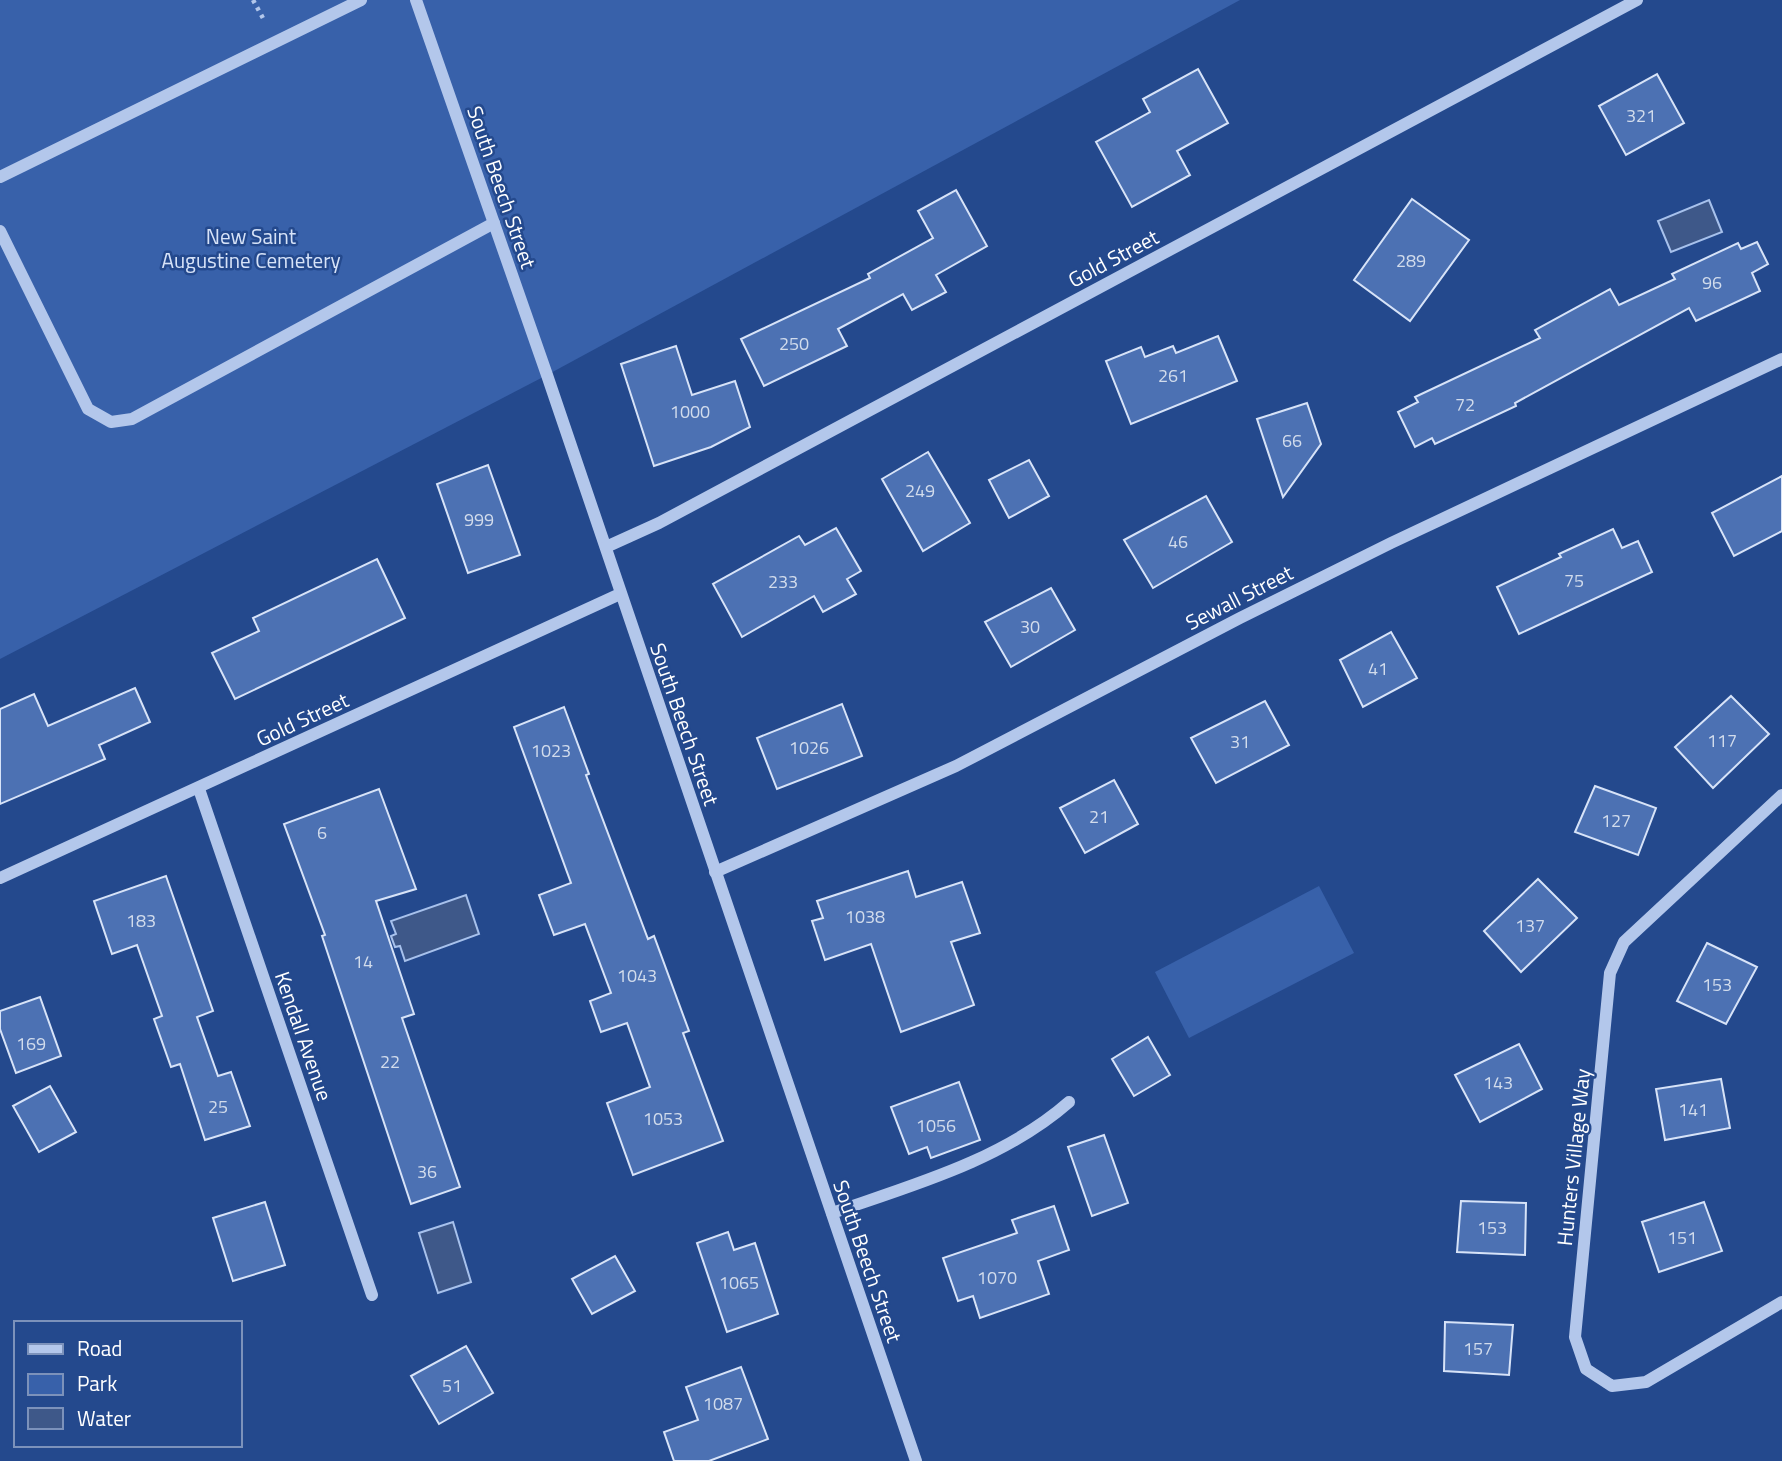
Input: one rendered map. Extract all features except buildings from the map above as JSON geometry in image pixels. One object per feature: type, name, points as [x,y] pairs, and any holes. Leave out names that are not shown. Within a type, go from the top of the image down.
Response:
[{"type":"street","points":[[0,177],[361,0]]},
{"type":"street","name":"South Beech Street","points":[[416,0],[606,547],[916,1461]]},
{"type":"street","name":"Gold Street","points":[[606,547],[683,510],[1637,0]]},
{"type":"street","points":[[0,231],[88,409],[111,422],[132,419],[494,223]]},
{"type":"street","name":"Sewall Street","points":[[715,872],[956,766],[1228,624],[1391,543],[1782,359]]},
{"type":"street","name":"Gold Street","points":[[0,878],[200,789],[620,594]]},
{"type":"street","name":"Kendall Avenue","points":[[200,789],[372,1295]]},
{"type":"street","name":"Hunters Village Way","points":[[1782,795],[1624,942],[1610,973],[1575,1338],[1586,1369],[1612,1386],[1646,1382],[1782,1302]]},
{"type":"street","points":[[832,1213],[964,1166],[1044,1124],[1069,1102]]},
{"type":"green space","name":"New Saint Augustine Cemetery","points":[[0,0],[1240,0],[547,375],[0,659]]},
{"type":"green space","points":[[1319,886],[1354,953],[1189,1038],[1155,972]]},
{"type":"water","points":[[1709,200],[1722,232],[1671,252],[1658,221]]},
{"type":"water","points":[[466,895],[479,934],[405,961],[400,946],[395,947],[391,936],[396,934],[391,921]]},
{"type":"water","points":[[453,1222],[471,1282],[438,1293],[419,1233]]}]
